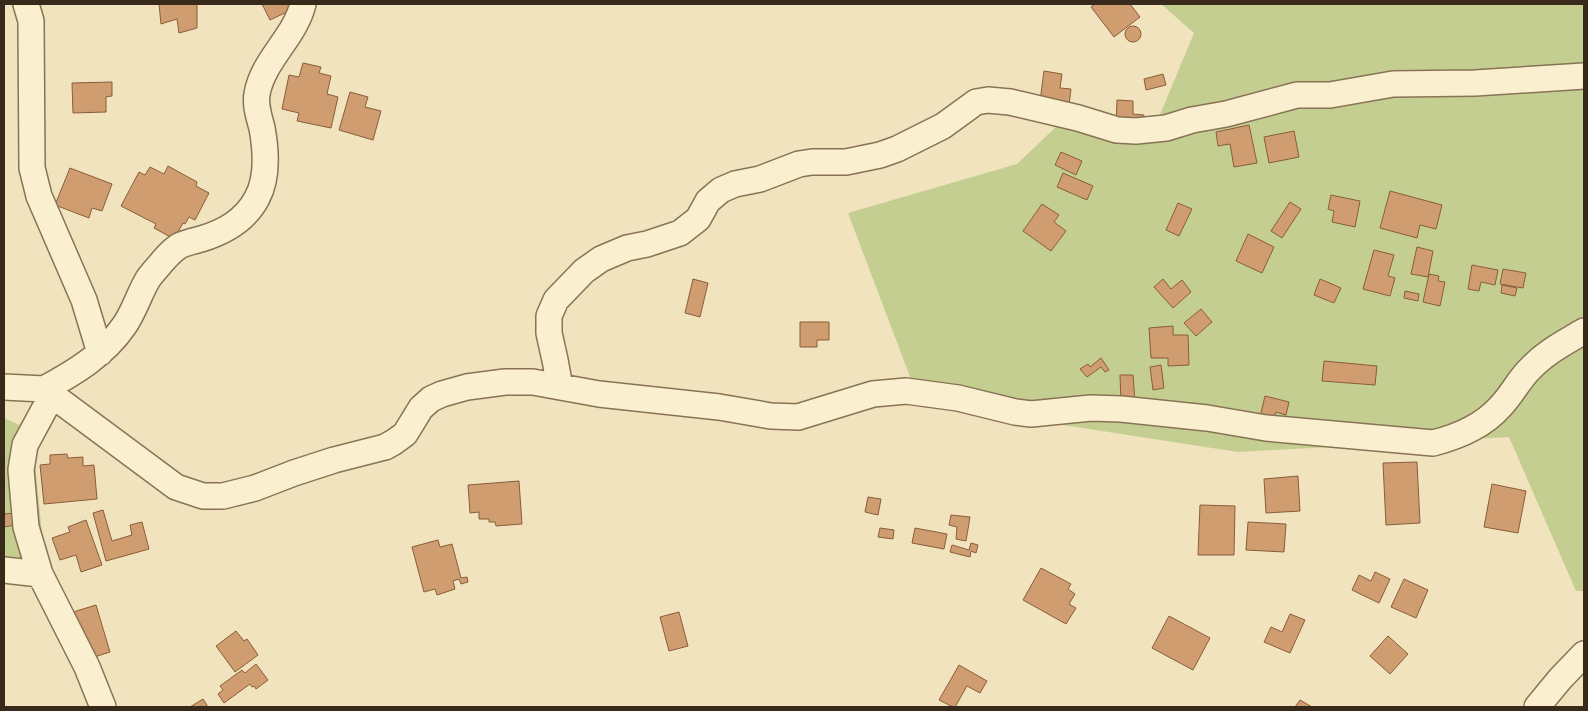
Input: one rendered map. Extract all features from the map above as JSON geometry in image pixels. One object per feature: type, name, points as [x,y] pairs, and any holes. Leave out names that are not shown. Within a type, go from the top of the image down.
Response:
[{"type":"street","points":[[26,4],[30,21],[32,168],[39,196],[84,300],[100,353]]},
{"type":"street","points":[[103,707],[87,666],[40,574],[26,527],[21,470],[25,445],[48,392],[100,353],[124,326],[149,278],[166,257],[179,246],[215,235],[242,219],[251,210],[264,182],[265,166],[262,131],[256,103],[257,94],[273,58],[298,18],[303,4]]},
{"type":"street","points":[[560,387],[549,333],[549,316],[556,300],[584,272],[601,259],[627,248],[647,244],[680,233],[698,219],[708,201],[721,190],[735,184],[760,179],[799,164],[846,162],[888,152],[943,126],[976,102],[988,100],[1019,103],[1117,130],[1136,131],[1166,128],[1297,95],[1330,95],[1393,84],[1475,83],[1584,76]]},
{"type":"street","points":[[4,387],[48,392],[176,487],[203,496],[223,496],[255,488],[318,465],[385,447],[405,434],[421,408],[431,399],[467,387],[505,382],[534,382],[599,394],[719,407],[771,416],[798,417],[873,394],[906,391],[958,398],[1015,412],[1032,414],[1091,408],[1120,408],[1207,418],[1266,428],[1433,442],[1449,438],[1480,424],[1500,408],[1530,368],[1552,350],[1584,331]]},
{"type":"street","points":[[4,570],[40,574]]},
{"type":"street","points":[[1536,707],[1584,654]]},
{"type":"green space","points":[[1161,4],[1584,4],[1584,591],[1576,591],[1509,437],[1238,452],[920,403],[848,213],[1017,164],[1057,126],[1152,134],[1194,33]]},
{"type":"green space","points":[[4,418],[32,431],[44,554],[4,567]]},
{"type":"building","points":[[159,4],[197,4],[197,28],[179,33],[177,19],[161,24]]},
{"type":"building","points":[[262,4],[292,4],[289,11],[270,20]]},
{"type":"building","points":[[1095,4],[1130,4],[1140,17],[1114,37],[1091,7]]},
{"type":"building","points":[[1133,26],[1141,34],[1133,42],[1125,34]]},
{"type":"building","points":[[303,63],[321,67],[319,73],[331,76],[327,94],[338,97],[331,128],[297,121],[299,113],[282,109],[289,75],[299,77]]},
{"type":"building","points":[[1044,71],[1062,74],[1060,88],[1071,89],[1069,105],[1040,101]]},
{"type":"building","points":[[1163,74],[1166,85],[1146,90],[1144,79]]},
{"type":"building","points":[[112,82],[112,96],[106,97],[106,112],[73,113],[72,83]]},
{"type":"building","points":[[350,92],[368,97],[365,107],[381,111],[373,140],[339,130]]},
{"type":"building","points":[[1117,100],[1133,101],[1133,114],[1144,115],[1143,127],[1116,126]]},
{"type":"building","points":[[1249,125],[1257,163],[1234,167],[1230,144],[1218,146],[1216,132]]},
{"type":"building","points":[[1294,131],[1299,157],[1269,163],[1264,137]]},
{"type":"building","points":[[1061,152],[1082,161],[1076,175],[1055,165]]},
{"type":"building","points":[[168,166],[197,182],[196,186],[209,193],[195,220],[189,217],[185,224],[183,223],[174,239],[154,228],[156,224],[121,206],[139,172],[145,175],[150,167],[164,174]]},
{"type":"building","points":[[70,168],[112,184],[102,211],[92,208],[89,218],[55,205]]},
{"type":"building","points":[[1063,173],[1093,186],[1087,200],[1057,187]]},
{"type":"building","points":[[1390,191],[1442,205],[1436,229],[1420,225],[1417,238],[1380,228]]},
{"type":"building","points":[[1331,195],[1360,201],[1355,227],[1332,222],[1334,211],[1328,209]]},
{"type":"building","points":[[1290,202],[1301,209],[1282,238],[1271,231]]},
{"type":"building","points":[[1178,203],[1192,209],[1179,236],[1166,230]]},
{"type":"building","points":[[1042,204],[1059,215],[1054,222],[1066,231],[1051,251],[1023,231]]},
{"type":"building","points":[[1248,234],[1274,247],[1262,273],[1236,261]]},
{"type":"building","points":[[1417,247],[1433,251],[1428,277],[1411,274]]},
{"type":"building","points":[[1374,250],[1394,255],[1388,276],[1395,278],[1390,296],[1363,289]]},
{"type":"building","points":[[1472,265],[1498,270],[1495,285],[1481,282],[1479,291],[1468,289]]},
{"type":"building","points":[[1503,269],[1526,273],[1523,288],[1500,284]]},
{"type":"building","points":[[1429,274],[1439,276],[1438,281],[1445,282],[1440,306],[1423,302]]},
{"type":"building","points":[[693,279],[708,283],[700,317],[685,313]]},
{"type":"building","points":[[1163,279],[1171,289],[1182,280],[1191,292],[1173,308],[1154,287]]},
{"type":"building","points":[[1320,279],[1341,288],[1334,303],[1314,295]]},
{"type":"building","points":[[1502,285],[1517,288],[1515,296],[1501,293]]},
{"type":"building","points":[[1405,291],[1419,294],[1418,301],[1404,298]]},
{"type":"building","points":[[1201,309],[1212,322],[1196,336],[1184,323]]},
{"type":"building","points":[[800,322],[829,322],[829,340],[817,340],[817,347],[800,347]]},
{"type":"building","points":[[1173,326],[1173,335],[1188,335],[1189,365],[1168,366],[1168,358],[1151,358],[1149,328]]},
{"type":"building","points":[[1101,358],[1109,370],[1105,372],[1101,367],[1087,377],[1080,369],[1088,364],[1090,367]]},
{"type":"building","points":[[1324,361],[1377,366],[1375,385],[1322,381]]},
{"type":"building","points":[[1161,365],[1164,388],[1153,390],[1150,367]]},
{"type":"building","points":[[1120,375],[1133,375],[1135,402],[1121,403]]},
{"type":"building","points":[[1265,396],[1289,402],[1286,415],[1276,412],[1272,424],[1259,421]]},
{"type":"building","points":[[67,454],[68,458],[83,457],[83,466],[94,465],[97,499],[44,504],[40,465],[50,464],[50,455]]},
{"type":"building","points":[[1417,462],[1420,523],[1386,525],[1383,463]]},
{"type":"building","points":[[1298,476],[1300,511],[1266,513],[1264,479]]},
{"type":"building","points":[[519,481],[522,524],[496,526],[495,522],[489,522],[489,519],[479,519],[479,512],[470,513],[468,485]]},
{"type":"building","points":[[1492,484],[1526,491],[1518,533],[1484,527]]},
{"type":"building","points":[[868,497],[881,499],[878,515],[865,512]]},
{"type":"building","points":[[1200,505],[1235,506],[1234,555],[1198,555]]},
{"type":"building","points":[[103,510],[112,541],[132,535],[130,525],[142,522],[149,549],[106,561],[93,513]]},
{"type":"building","points":[[14,513],[16,525],[4,527],[4,514]]},
{"type":"building","points":[[951,515],[970,517],[966,541],[956,539],[957,527],[949,525]]},
{"type":"building","points":[[86,520],[102,565],[81,572],[76,555],[60,560],[52,538],[70,532],[68,527]]},
{"type":"building","points":[[1248,522],[1286,524],[1284,552],[1246,550]]},
{"type":"building","points":[[880,528],[894,530],[893,539],[878,537]]},
{"type":"building","points":[[915,528],[947,534],[944,549],[912,543]]},
{"type":"building","points":[[438,540],[440,547],[452,544],[461,578],[467,577],[468,582],[461,584],[459,579],[453,581],[455,589],[437,595],[435,589],[424,592],[412,547]]},
{"type":"building","points":[[971,543],[978,545],[976,553],[971,551],[970,557],[950,552],[952,545],[969,550]]},
{"type":"building","points":[[1041,568],[1071,584],[1068,589],[1075,594],[1069,604],[1076,608],[1066,624],[1023,600]]},
{"type":"building","points":[[1375,572],[1390,579],[1379,603],[1352,590],[1359,575],[1371,581]]},
{"type":"building","points":[[1404,579],[1428,590],[1416,618],[1391,607]]},
{"type":"building","points":[[96,605],[110,652],[85,660],[70,613]]},
{"type":"building","points":[[679,612],[688,646],[669,651],[660,617]]},
{"type":"building","points":[[1290,614],[1305,620],[1290,653],[1264,642],[1271,627],[1282,632]]},
{"type":"building","points":[[1169,616],[1210,638],[1193,670],[1152,648]]},
{"type":"building","points":[[236,631],[244,641],[247,639],[258,655],[235,672],[216,646]]},
{"type":"building","points":[[1388,636],[1408,654],[1390,674],[1370,656]]},
{"type":"building","points":[[256,664],[268,680],[256,689],[250,684],[224,703],[218,694],[223,690],[220,686],[242,670],[245,673]]},
{"type":"building","points":[[959,665],[987,681],[980,693],[967,686],[955,707],[953,707],[939,700]]},
{"type":"building","points":[[203,699],[208,707],[190,707]]},
{"type":"building","points":[[1300,700],[1312,707],[1295,707]]}]
